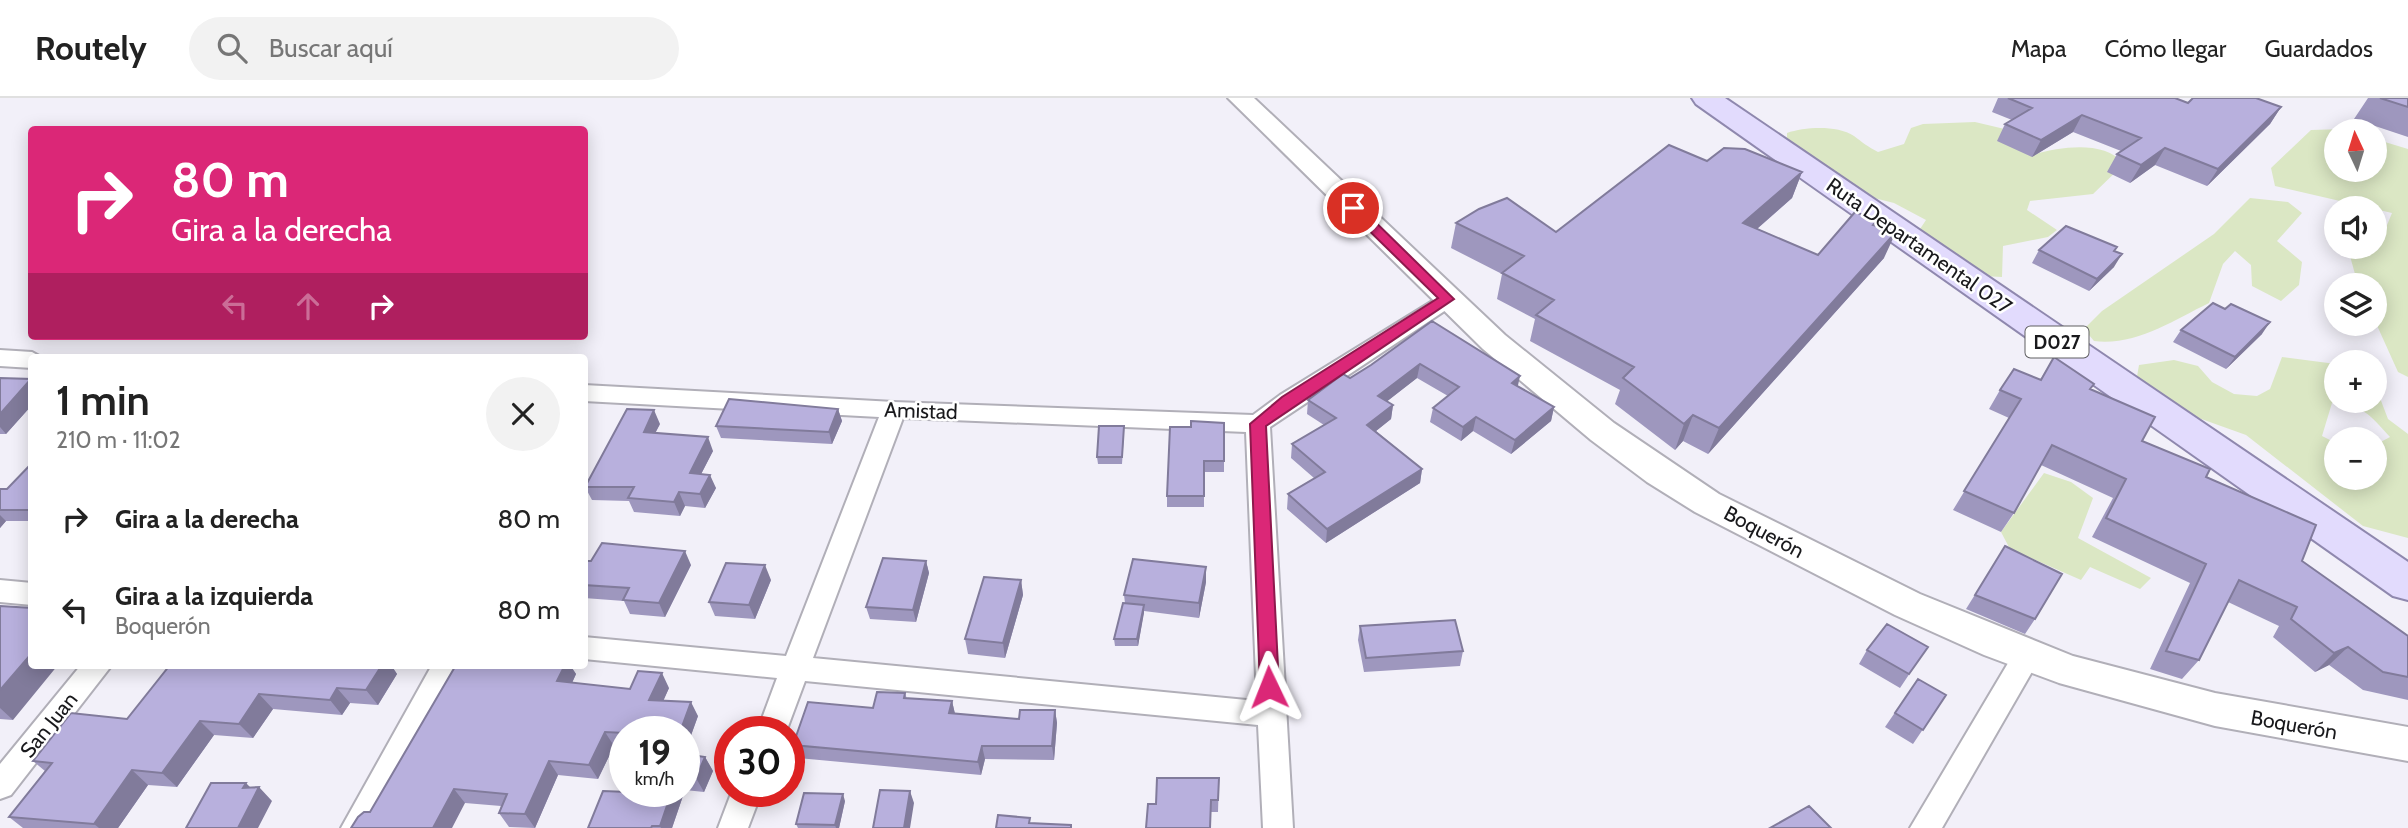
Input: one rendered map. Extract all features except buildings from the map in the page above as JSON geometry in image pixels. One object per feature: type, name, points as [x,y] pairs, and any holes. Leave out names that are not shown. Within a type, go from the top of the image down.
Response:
[{"type":"main road","name":"Ruta Departamental 027","points":[[1706,98],[2408,584]]},
{"type":"street","name":"Boquerón","points":[[1240,98],[1447,299],[1530,374],[1662,475],[1818,561],[1944,621],[2026,656],[2236,715],[2408,744]]},
{"type":"street","points":[[1278,828],[1270,714],[1258,424],[1288,401],[1447,299]]},
{"type":"street","points":[[0,358],[28,360]]},
{"type":"street","name":"Amistad","points":[[588,393],[894,410],[1258,424]]},
{"type":"street","points":[[777,716],[894,410]]},
{"type":"street","points":[[0,591],[28,594]]},
{"type":"street","points":[[588,648],[1270,714]]},
{"type":"street","points":[[1925,828],[2026,656]]},
{"type":"street","name":"San Juan","points":[[0,786],[95,669]]},
{"type":"street","points":[[356,828],[445,669]]},
{"type":"street","points":[[733,828],[741,807]]},
{"type":"green space","points":[[1975,122],[2013,131],[2035,154],[2057,149],[2094,148],[2116,156],[2124,164],[2093,194],[2030,201],[2027,210],[2057,230],[2048,237],[2003,246],[2002,277],[1983,276],[1933,252],[1920,229],[1926,220],[1894,203],[1858,194],[1787,142],[1787,133],[1812,128],[1830,129],[1847,132],[1878,152],[1904,144],[1911,128],[1923,124]]},
{"type":"green space","points":[[2311,130],[2324,130],[2324,182],[2387,182],[2387,143],[2408,149],[2408,377],[2398,372],[2382,336],[2387,336],[2387,273],[2355,273],[2351,259],[2387,259],[2387,225],[2392,213],[2387,212],[2387,196],[2324,197],[2275,186],[2271,168]]},
{"type":"green space","points":[[2250,198],[2288,202],[2302,213],[2277,241],[2302,262],[2299,285],[2281,301],[2252,286],[2251,265],[2235,251],[2223,264],[2209,303],[2139,336],[2109,342],[2094,341],[2084,329],[2102,311],[2214,234]]},
{"type":"green space","points":[[2282,357],[2324,362],[2324,413],[2329,413],[2322,436],[2324,490],[2387,490],[2387,439],[2390,437],[2387,427],[2381,427],[2366,413],[2386,413],[2388,419],[2408,434],[2408,538],[2363,526],[2246,435],[2154,402],[2135,388],[2139,365],[2174,360],[2198,366],[2212,382],[2234,394],[2257,396],[2270,389]]},
{"type":"green space","points":[[2044,473],[2071,482],[2093,498],[2078,538],[2151,578],[2140,589],[2090,567],[2081,580],[2010,549],[2001,532]]},
{"type":"route","points":[[1269,687],[1258,424],[1288,401],[1447,299],[1353,208]]}]
